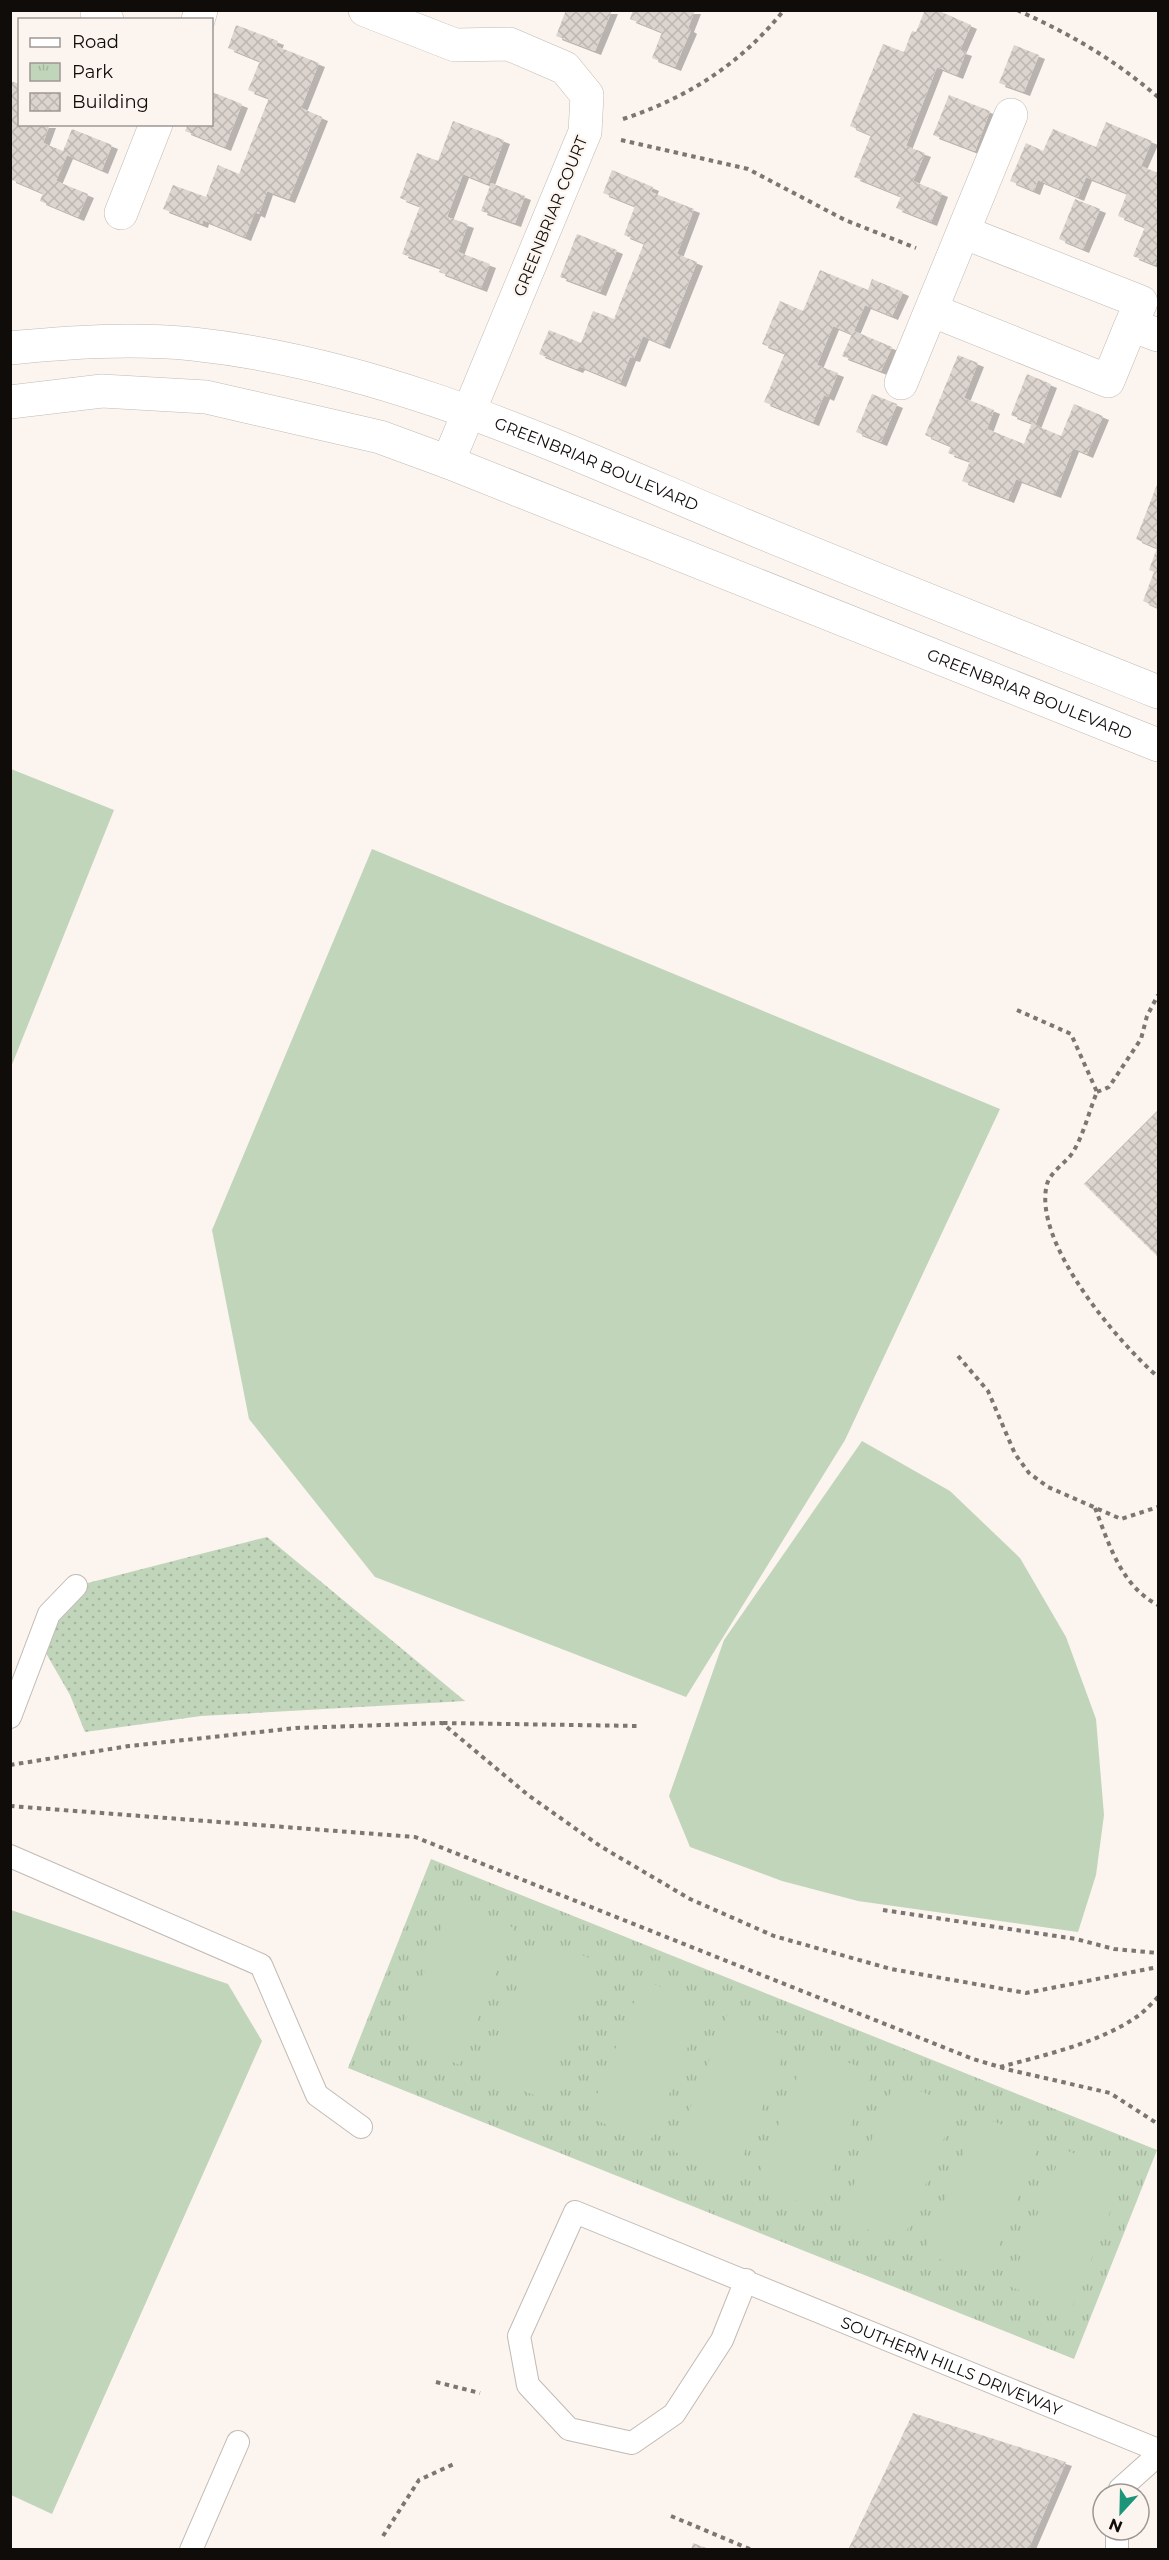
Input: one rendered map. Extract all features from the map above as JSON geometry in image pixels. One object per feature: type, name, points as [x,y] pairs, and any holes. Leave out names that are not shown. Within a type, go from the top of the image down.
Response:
[{"type":"street","name":"GREENBRIAR COURT","points":[[365,10],[455,45],[509,44],[565,68],[587,95],[585,132],[448,462]]},
{"type":"street","points":[[902,382],[1011,114]]},
{"type":"street","points":[[121,213],[155,126]]},
{"type":"street","points":[[931,310],[1108,381],[1145,330],[1141,302],[957,246]]},
{"type":"street","name":"GREENBRIAR BOULEVARD","points":[[10,348],[84,341],[192,344],[299,361],[385,383],[470,411],[814,554],[1158,692]]},
{"type":"street","name":"GREENBRIAR BOULEVARD","points":[[10,402],[102,391],[206,397],[380,437],[1158,745]]},
{"type":"lane","points":[[10,1717],[49,1614],[76,1586]]},
{"type":"lane","points":[[10,1856],[261,1965],[316,2095],[361,2127]]},
{"type":"lane","name":"SOUTHERN HILLS DRIVEWAY","points":[[746,2280],[722,2340],[674,2414],[632,2443],[569,2429],[528,2385],[519,2336],[575,2212],[746,2280],[1158,2450]]},
{"type":"lane","points":[[191,2550],[238,2442]]},
{"type":"lane","points":[[1128,2482],[1158,2455]]},
{"type":"path","points":[[585,132],[659,107],[715,76],[771,26],[783,10]]},
{"type":"path","points":[[1017,10],[1071,35],[1111,60],[1158,97]]},
{"type":"path","points":[[585,132],[661,147],[748,169],[845,220],[900,243],[957,246]]},
{"type":"path","points":[[1096,1092],[1110,1087],[1141,1039],[1147,1016],[1158,995]]},
{"type":"path","points":[[1017,1010],[1071,1034],[1096,1092],[1072,1153],[1048,1180],[1044,1198],[1049,1229],[1071,1273],[1108,1326],[1158,1377]]},
{"type":"path","points":[[958,1356],[988,1391],[1016,1454],[1029,1473],[1048,1487],[1121,1519],[1158,1507]]},
{"type":"path","points":[[1095,1508],[1116,1560],[1133,1587],[1158,1605]]},
{"type":"path","points":[[442,1723],[528,1795],[600,1846],[690,1899],[774,1935],[891,1969],[1026,1993],[1158,1967]]},
{"type":"path","points":[[10,1765],[129,1746],[296,1728],[442,1723],[639,1726]]},
{"type":"path","points":[[10,1806],[415,1837],[973,2059],[1110,2093],[1158,2124]]},
{"type":"path","points":[[883,1910],[1076,1939],[1114,1949],[1158,1953]]},
{"type":"path","points":[[999,2067],[1039,2057],[1100,2036],[1138,2016],[1158,1997]]},
{"type":"path","points":[[436,2382],[480,2393]]},
{"type":"path","points":[[383,2536],[419,2481],[454,2464]]},
{"type":"path","points":[[671,2516],[753,2550]]},
{"type":"green space","points":[[11,769],[114,810],[11,1067]]},
{"type":"green space","points":[[372,849],[1000,1109],[845,1440],[686,1697],[375,1577],[249,1419],[212,1230]]},
{"type":"green space","points":[[862,1441],[950,1491],[1020,1558],[1066,1637],[1096,1719],[1104,1815],[1096,1875],[1078,1932],[858,1901],[782,1881],[690,1847],[669,1796],[724,1640]]},
{"type":"green space","points":[[267,1537],[465,1701],[201,1716],[85,1732],[70,1695],[39,1641],[76,1586]]},
{"type":"green space","points":[[431,1859],[1157,2150],[1074,2359],[348,2068]]},
{"type":"green space","points":[[452,1903],[514,1928],[460,2065],[398,2040]]},
{"type":"green space","points":[[11,1910],[228,1984],[262,2041],[52,2514],[11,2495]]},
{"type":"green space","points":[[537,1937],[599,1962],[544,2099],[482,2074]]},
{"type":"green space","points":[[643,1980],[705,2004],[650,2142],[588,2117]]},
{"type":"green space","points":[[728,2013],[790,2038],[735,2176],[673,2151]]},
{"type":"green space","points":[[809,2047],[872,2072],[817,2209],[755,2184]]},
{"type":"green space","points":[[895,2081],[957,2106],[902,2243],[840,2219]]},
{"type":"green space","points":[[979,2116],[1041,2140],[986,2277],[924,2253]]},
{"type":"green space","points":[[1063,2149],[1125,2174],[1071,2311],[1009,2286]]},
{"type":"building","points":[[566,10],[612,10],[595,51],[556,36]]},
{"type":"building","points":[[633,10],[695,10],[688,28],[691,30],[675,67],[652,58],[662,32],[630,19]]},
{"type":"building","points":[[925,10],[937,10],[971,25],[960,50],[966,52],[957,75],[937,67],[906,146],[925,153],[913,181],[942,193],[931,222],[896,208],[901,196],[854,177],[871,135],[850,126],[883,44],[904,52],[912,31],[916,32]]},
{"type":"building","points":[[236,25],[278,41],[276,46],[319,63],[301,108],[322,117],[289,199],[267,191],[259,214],[255,212],[245,237],[203,220],[202,224],[163,209],[173,185],[206,197],[218,165],[239,174],[269,98],[248,90],[260,61],[228,48]]},
{"type":"building","points":[[1014,45],[1039,55],[1024,92],[999,83]]},
{"type":"building","points":[[10,81],[18,83],[18,126],[49,126],[43,143],[63,151],[72,129],[112,145],[102,170],[67,155],[56,181],[88,194],[78,217],[40,201],[43,193],[10,179]]},
{"type":"building","points":[[213,92],[242,104],[225,147],[185,131],[187,126],[213,126]]},
{"type":"building","points":[[949,95],[990,111],[975,151],[933,135]]},
{"type":"building","points":[[453,121],[504,140],[488,184],[463,174],[447,217],[468,224],[458,252],[490,264],[481,288],[439,272],[441,268],[402,254],[420,206],[400,198],[417,153],[438,161]]},
{"type":"building","points":[[1106,122],[1152,141],[1141,166],[1158,173],[1158,258],[1155,265],[1133,256],[1145,227],[1118,216],[1127,193],[1086,177],[1078,197],[1038,180],[1034,191],[1010,181],[1026,143],[1043,151],[1053,129],[1096,147]]},
{"type":"building","points":[[612,170],[653,187],[651,192],[694,209],[677,254],[697,262],[664,345],[643,336],[634,358],[630,357],[620,383],[579,366],[577,369],[539,354],[549,330],[581,343],[593,311],[614,319],[644,243],[624,235],[635,206],[603,193]]},
{"type":"building","points":[[491,183],[525,196],[515,223],[481,211]]},
{"type":"building","points":[[1075,199],[1100,209],[1083,249],[1059,239]]},
{"type":"building","points":[[577,234],[617,250],[600,292],[560,277]]},
{"type":"building","points":[[820,270],[868,290],[872,279],[903,292],[892,316],[865,305],[854,331],[892,347],[881,371],[842,356],[852,334],[833,326],[817,365],[838,373],[828,397],[824,395],[813,422],[764,402],[785,353],[762,344],[780,301],[803,311]]},
{"type":"building","points":[[958,355],[978,363],[964,398],[994,410],[987,429],[1024,444],[1032,423],[1011,415],[1027,374],[1051,384],[1035,425],[1061,436],[1074,404],[1103,416],[1087,454],[1073,448],[1055,494],[1016,479],[1008,499],[962,481],[970,461],[948,453],[951,446],[925,435]]},
{"type":"building","points":[[872,394],[897,404],[881,442],[856,432]]},
{"type":"building","points":[[1158,482],[1158,608],[1143,601],[1154,572],[1149,570],[1157,548],[1136,539]]},
{"type":"building","points":[[1158,1110],[1158,1257],[1084,1184]]},
{"type":"building","points":[[913,2413],[1066,2462],[1028,2550],[848,2550]]},
{"type":"building","points":[[693,2543],[709,2549],[709,2550],[691,2550]]}]
